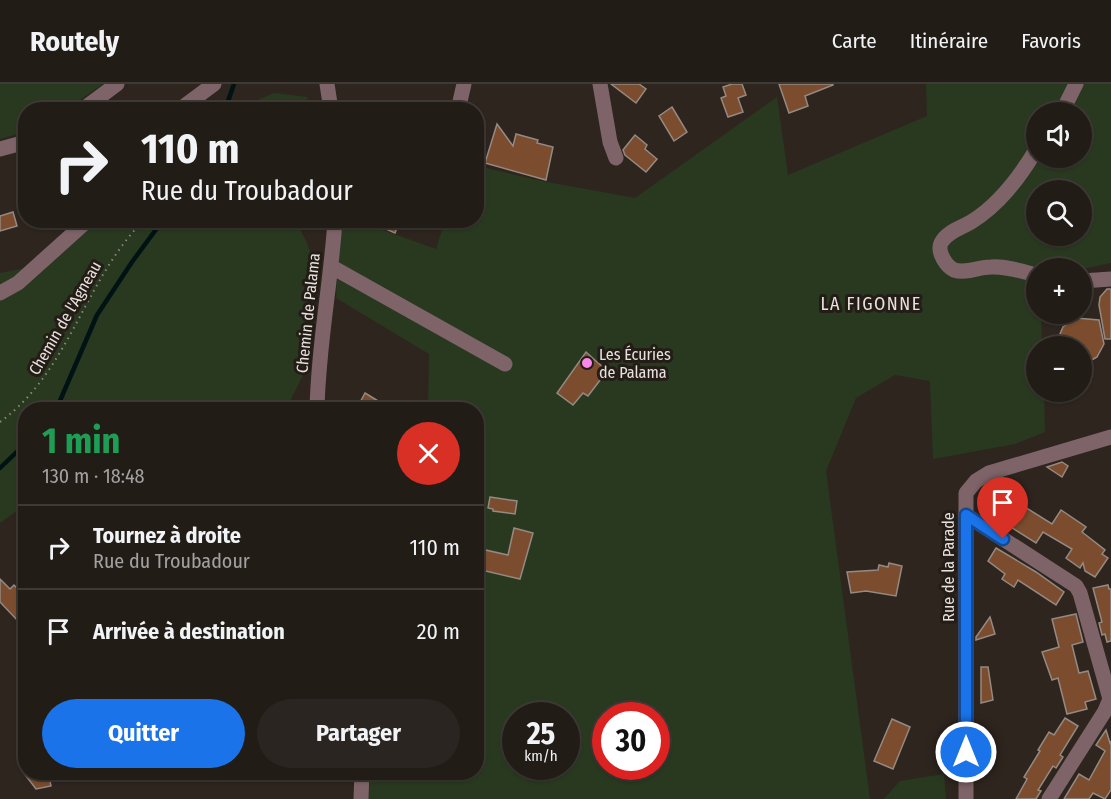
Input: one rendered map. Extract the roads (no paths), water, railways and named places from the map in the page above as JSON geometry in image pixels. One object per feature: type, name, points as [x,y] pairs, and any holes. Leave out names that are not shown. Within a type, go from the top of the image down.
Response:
[{"type":"street","points":[[93,102],[117,84]]},
{"type":"street","points":[[189,102],[213,84]]},
{"type":"street","points":[[327,84],[330,102]]},
{"type":"street","points":[[460,102],[464,84]]},
{"type":"street","points":[[600,84],[610,142],[616,158]]},
{"type":"street","points":[[1067,102],[1076,84]]},
{"type":"street","points":[[0,149],[18,144]]},
{"type":"street","points":[[1026,166],[1017,180],[998,201],[948,235],[940,244],[940,255],[951,269],[964,272],[990,267],[1026,272]]},
{"type":"street","points":[[0,293],[18,283],[79,228]]},
{"type":"street","name":"Chemin de Palama","points":[[317,402],[334,228]]},
{"type":"street","points":[[332,267],[505,364]]},
{"type":"street","points":[[1092,280],[1111,279]]},
{"type":"street","name":"Rue de la Parade","points":[[966,799],[966,493],[976,481],[989,473],[1111,437]]},
{"type":"street","points":[[966,515],[1076,586],[1080,593],[1110,699],[1105,711],[1049,799]]},
{"type":"street","points":[[361,799],[362,780]]},
{"type":"waterway","points":[[228,102],[234,84]]},
{"type":"waterway","points":[[59,402],[97,315],[157,228]]},
{"type":"waterway","points":[[0,468],[18,451]]},
{"type":"place","name":"Les Écuries de Palama","points":[[587,363]]},
{"type":"district","name":"LA FIGONNE","points":[[871,304]]}]
